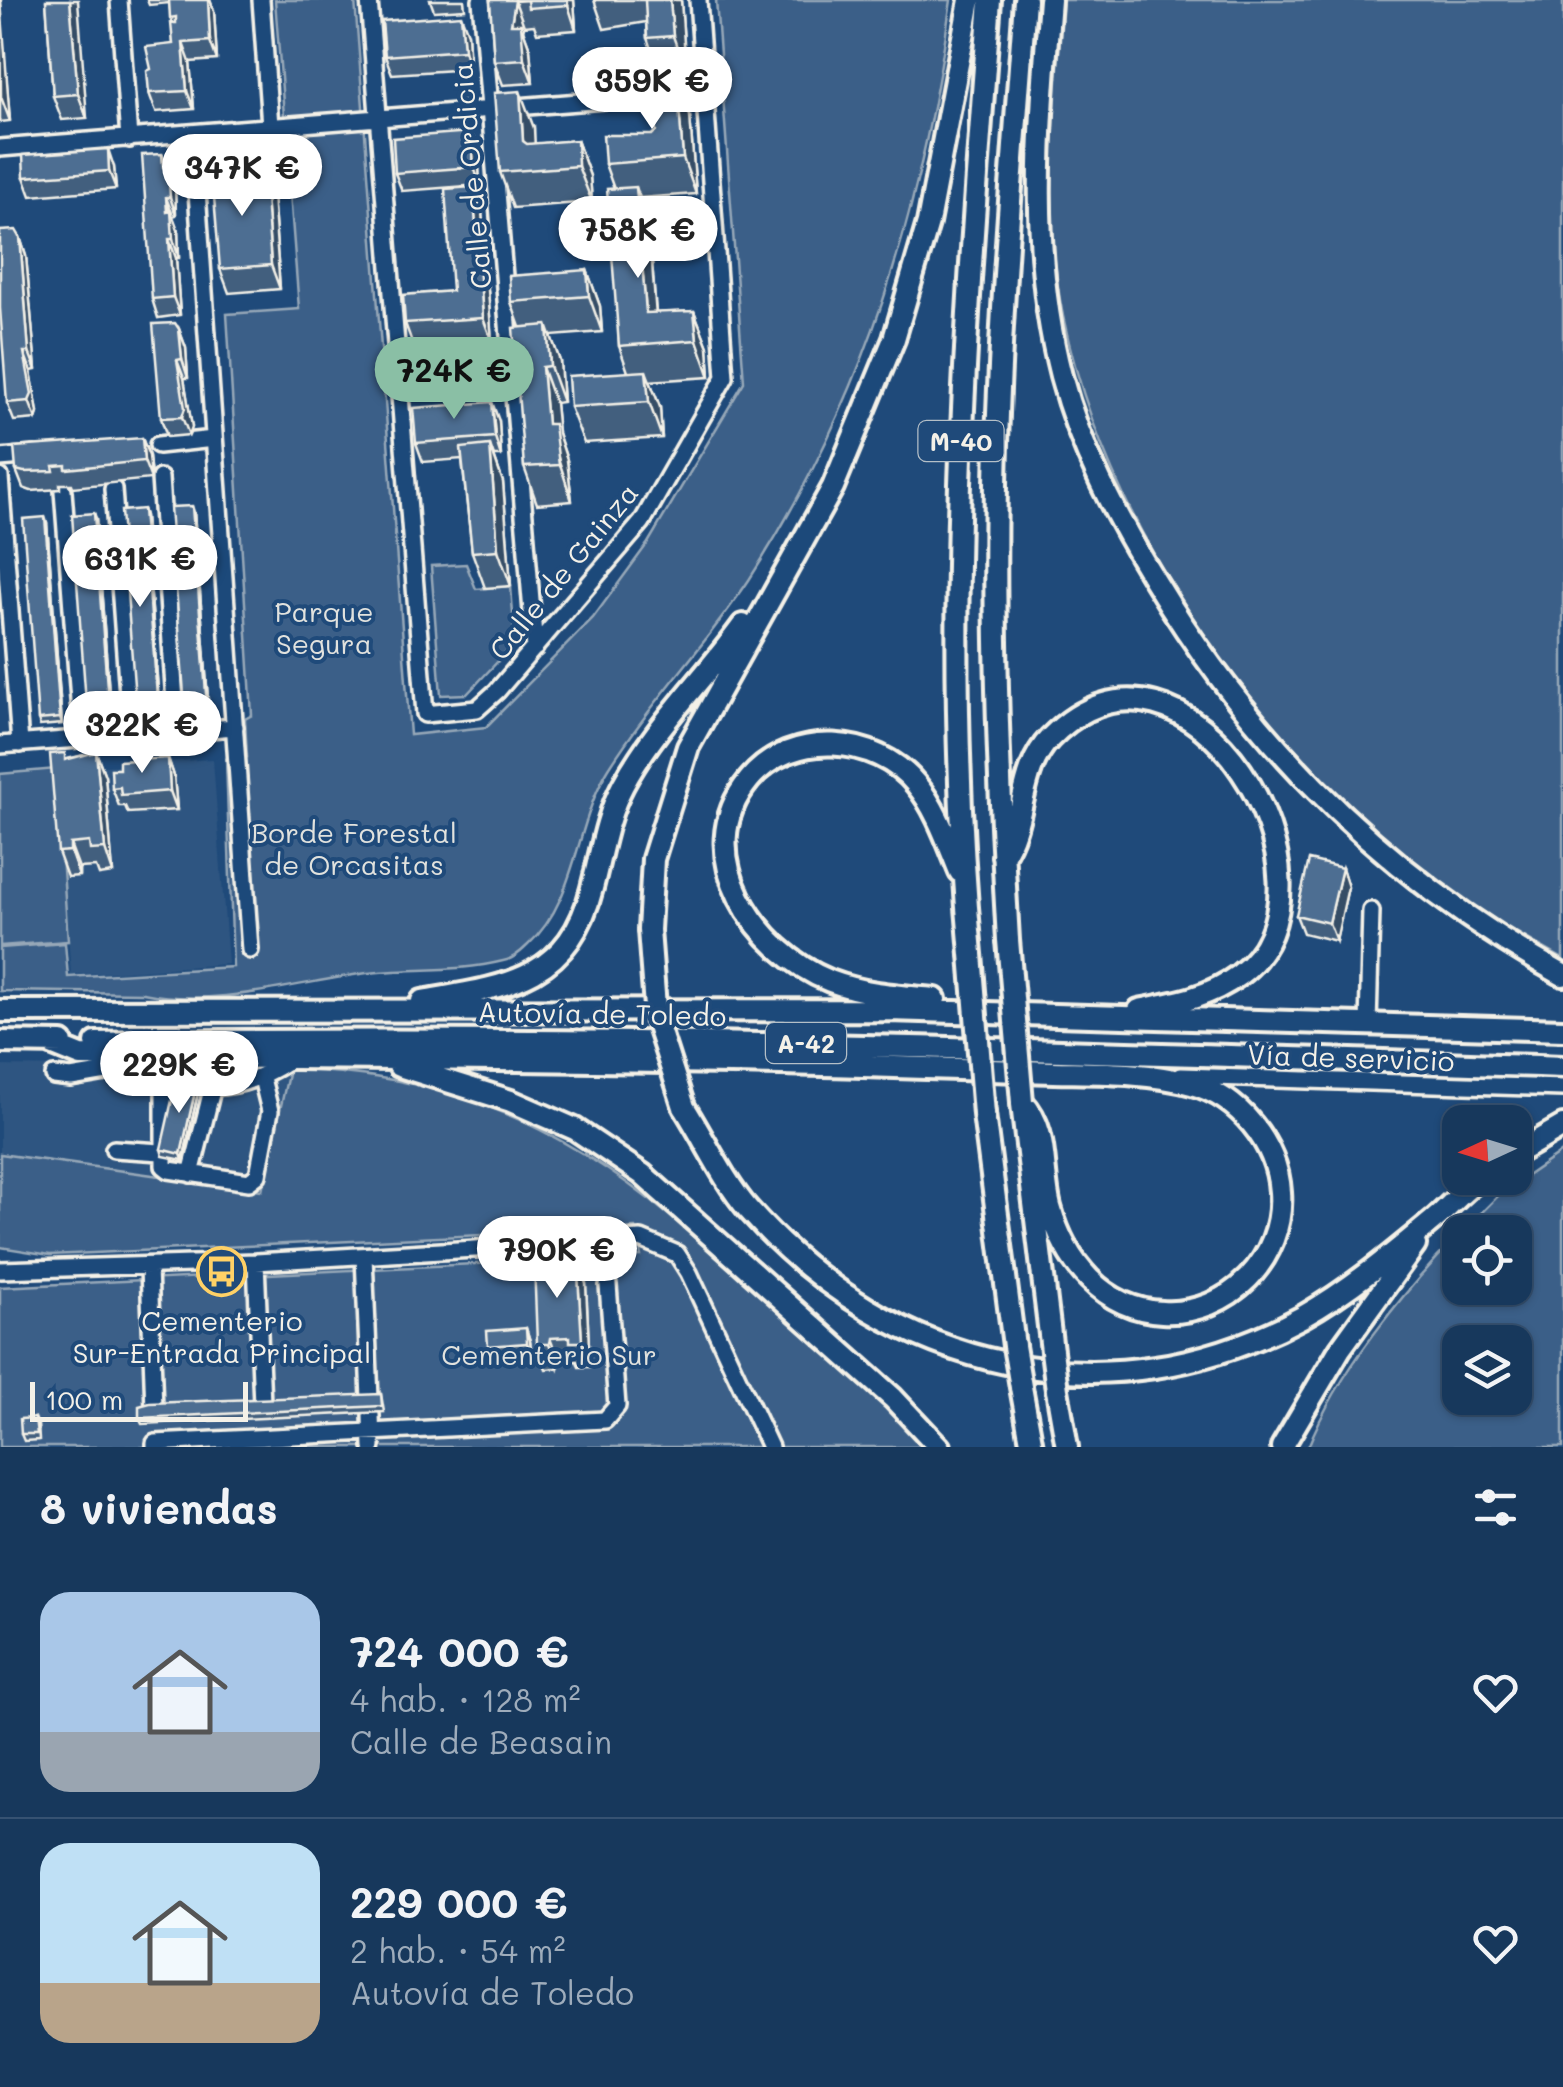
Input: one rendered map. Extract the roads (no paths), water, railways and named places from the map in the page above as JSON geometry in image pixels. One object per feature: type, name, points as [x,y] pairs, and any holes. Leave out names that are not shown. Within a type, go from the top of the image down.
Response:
[{"type":"highway","points":[[970,0],[915,273],[864,419],[802,543],[688,747],[652,860],[649,930],[656,1020],[684,1107],[746,1206],[809,1270],[878,1318],[948,1348],[1034,1370],[1117,1372],[1167,1366],[1230,1348],[1302,1317],[1362,1277],[1462,1195]]},
{"type":"highway","name":"M-40","points":[[990,0],[959,484],[964,882],[984,1114],[1014,1346],[1032,1447]]},
{"type":"highway","name":"M-40","points":[[1025,0],[1004,285],[996,483],[995,652],[1008,940],[1022,1102],[1057,1390],[1068,1447]]},
{"type":"highway","points":[[1050,0],[1037,182],[1039,244],[1049,314],[1061,376],[1087,453],[1130,540],[1187,634],[1236,700],[1329,804],[1378,850],[1463,916],[1563,974]]},
{"type":"highway","points":[[351,1012],[507,986],[550,963],[580,926],[621,788],[644,750],[716,663],[802,543]]},
{"type":"highway","points":[[1003,856],[1018,834],[1025,786],[1038,756],[1062,728],[1096,708],[1124,702],[1158,704],[1193,720],[1232,754],[1253,787],[1276,856],[1279,900],[1266,939],[1242,974],[1199,998],[1112,1016]]},
{"type":"highway","points":[[964,882],[917,784],[898,766],[850,743],[808,748],[760,772],[749,780],[727,832],[732,885],[750,916],[770,942],[828,980],[863,992],[1066,1014]]},
{"type":"highway","name":"Autovía de Toledo","points":[[0,1011],[684,1008],[1066,1014],[1563,1030]]},
{"type":"highway","name":"Autovía de Toledo","points":[[0,1042],[508,1039],[888,1044],[1563,1067]]},
{"type":"highway","points":[[49,1044],[81,1056],[641,1060],[1136,1074],[1194,1085],[1218,1096],[1254,1126],[1276,1166],[1280,1210],[1267,1254],[1238,1289],[1196,1309],[1166,1313],[1136,1308],[1108,1296],[1085,1276],[1067,1250],[1050,1208],[1037,1117],[1022,1102]]},
{"type":"highway","points":[[382,1061],[511,1101],[559,1122],[642,1174],[894,1398],[939,1447]]},
{"type":"highway","points":[[1532,1144],[1563,1126]]},
{"type":"highway","points":[[1282,1447],[1340,1348],[1438,1216]]},
{"type":"street","points":[[119,0],[129,139]]},
{"type":"street","points":[[261,0],[270,126]]},
{"type":"street","points":[[370,0],[379,118]]},
{"type":"street","name":"Calle de Ordicia","points":[[481,0],[534,648]]},
{"type":"street","name":"Calle de Gainza","points":[[379,118],[425,714],[477,709],[642,522],[725,377],[698,0]]},
{"type":"street","points":[[0,148],[706,92]]},
{"type":"street","points":[[193,134],[250,950]]},
{"type":"street","points":[[158,445],[214,440]]},
{"type":"street","points":[[0,458],[49,454]]},
{"type":"street","points":[[0,477],[3,566],[20,744]]},
{"type":"street","points":[[160,478],[177,732]]},
{"type":"street","points":[[112,489],[131,735]]},
{"type":"street","points":[[64,491],[82,739]]},
{"type":"street","points":[[0,745],[234,727]]},
{"type":"street","points":[[1368,1025],[1370,912]]},
{"type":"street","points":[[81,1056],[213,1086],[253,1083],[292,1058]]},
{"type":"street","points":[[54,1076],[72,1078],[139,1067]]},
{"type":"street","points":[[164,1074],[161,1152],[168,1170],[254,1181],[270,1110],[262,1078]]},
{"type":"street","name":"Vía de servicio","points":[[1136,1074],[1563,1088]]},
{"type":"street","points":[[191,1174],[213,1086]]},
{"type":"street","points":[[114,1149],[161,1152]]},
{"type":"street","points":[[0,1270],[256,1262],[641,1239],[677,1254],[689,1273],[770,1447]]},
{"type":"street","points":[[364,1256],[372,1440]]},
{"type":"street","points":[[0,1261],[20,1270]]},
{"type":"street","points":[[256,1262],[265,1442]]},
{"type":"street","points":[[149,1267],[155,1445],[372,1440],[605,1420],[616,1406],[608,1285]]},
{"type":"place","name":"Cementerio Sur-Entrada Principal","points":[[222,1272]]},
{"type":"park label","name":"Parque Segura","points":[[324,627]]},
{"type":"park label","name":"Borde Forestal de Orcasitas","points":[[354,848]]},
{"type":"park label","name":"Cementerio Sur","points":[[549,1354]]}]
